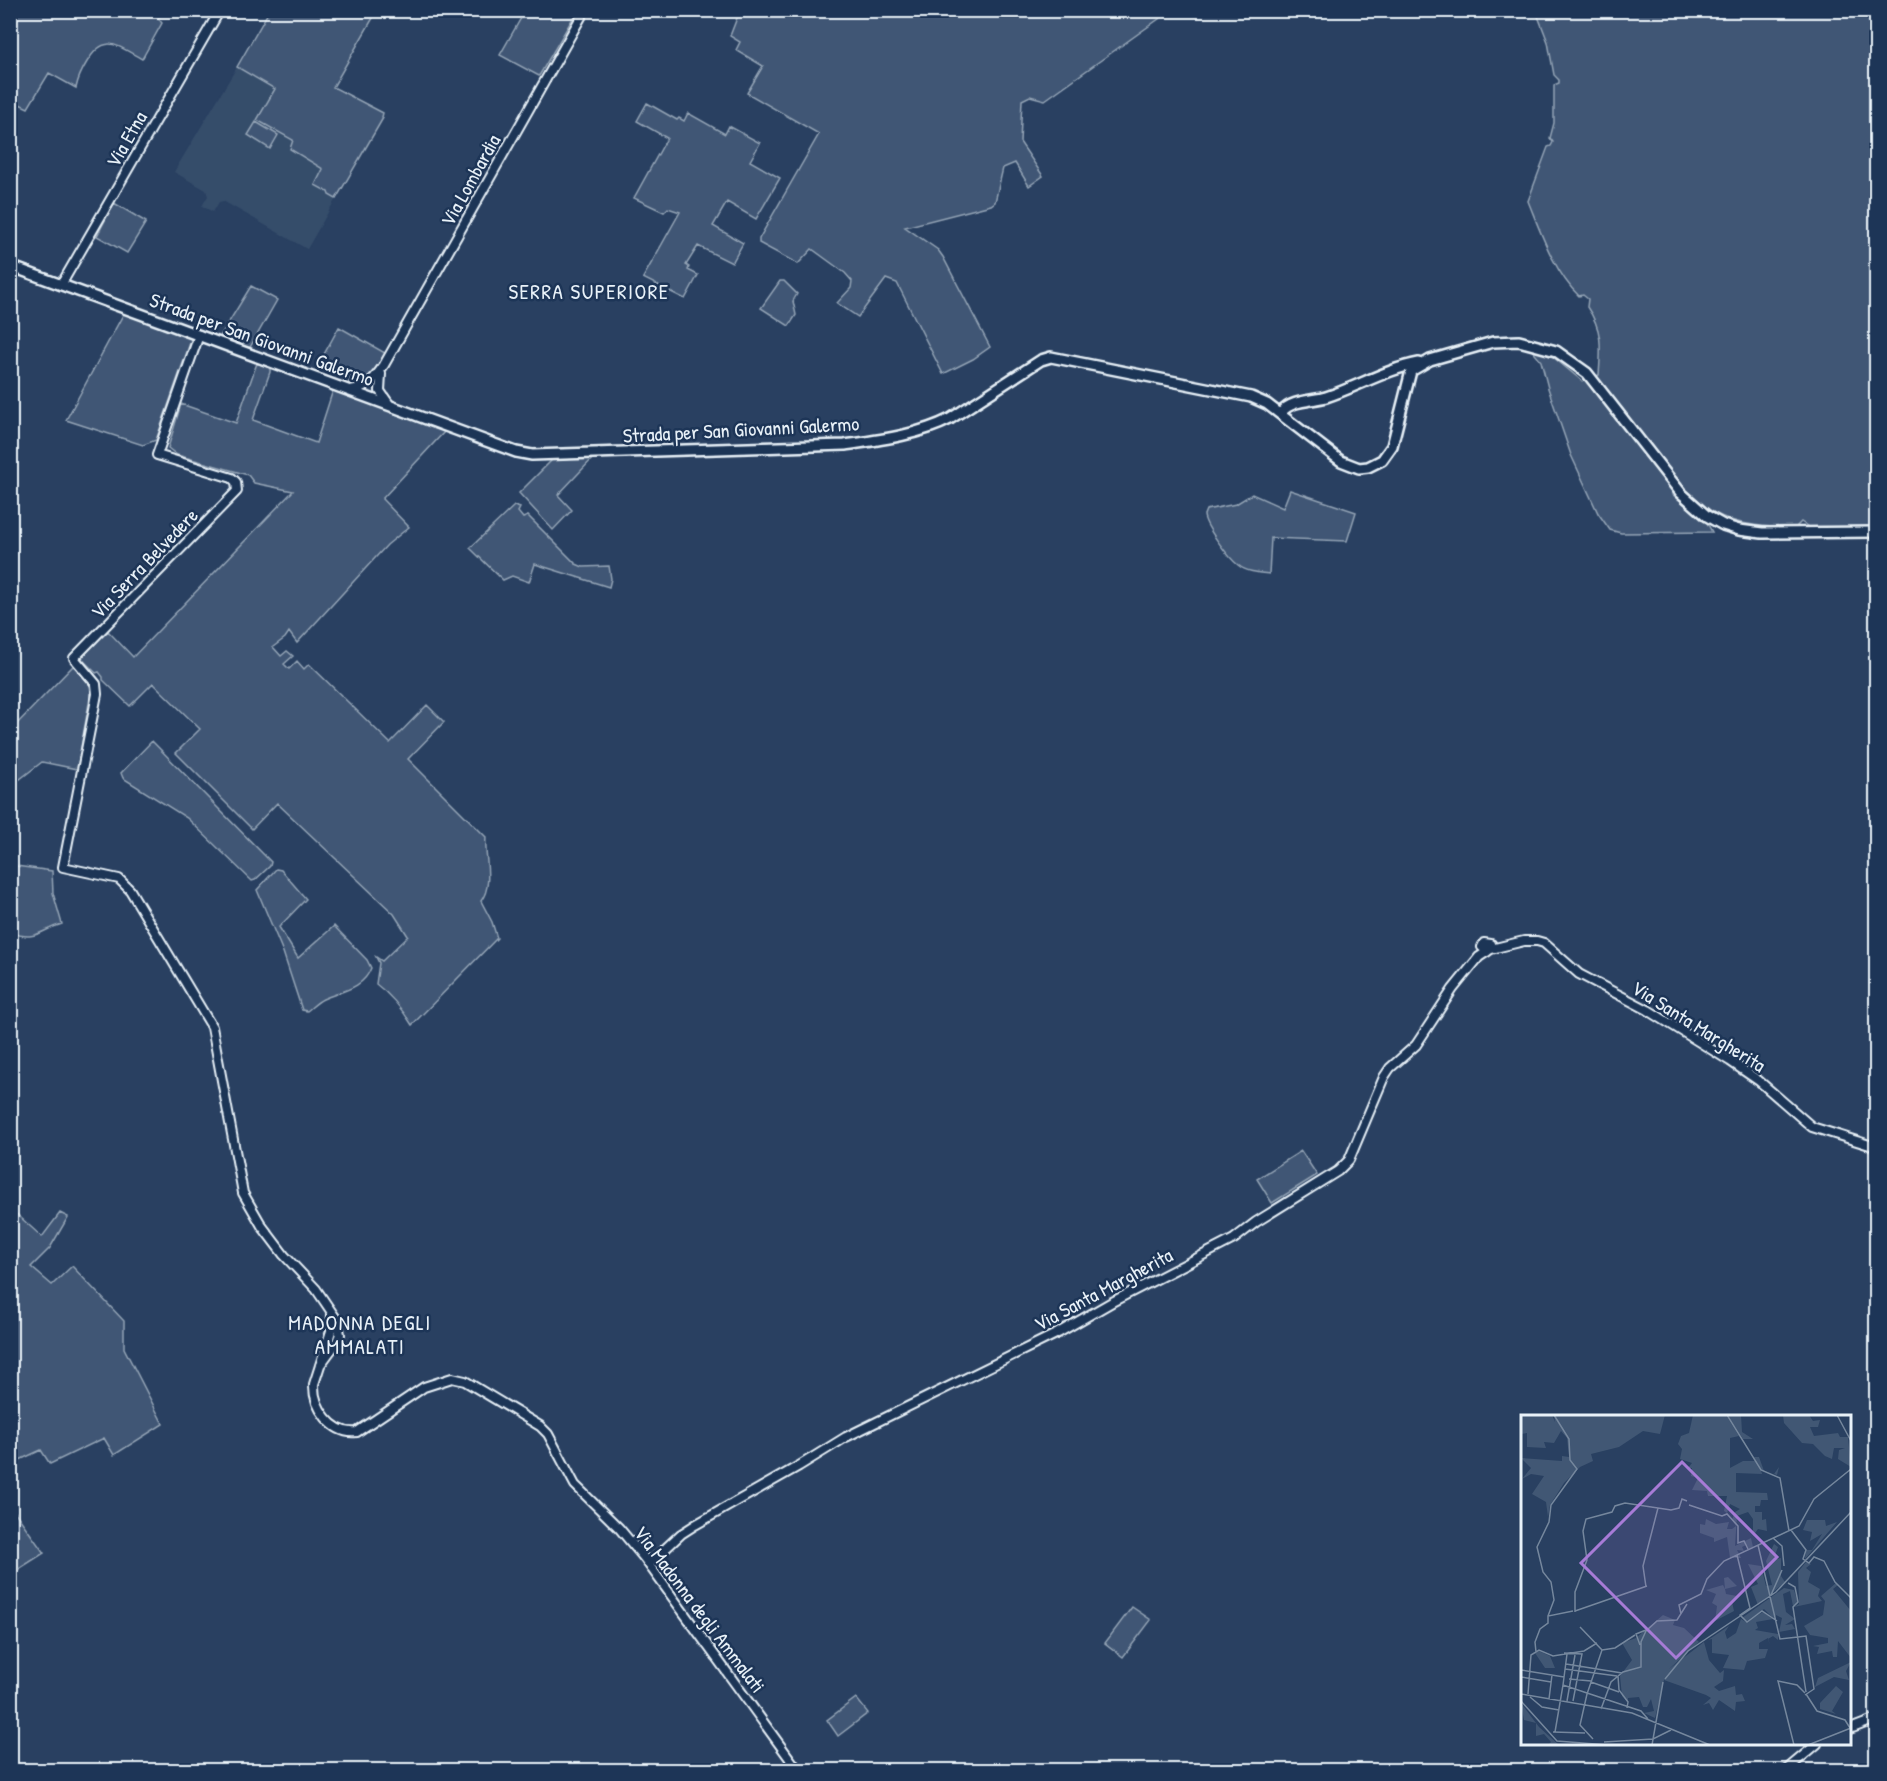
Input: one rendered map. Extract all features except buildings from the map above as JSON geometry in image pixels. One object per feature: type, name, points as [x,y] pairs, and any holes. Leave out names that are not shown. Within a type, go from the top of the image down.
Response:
[{"type":"main road","name":"Strada per San Giovanni Galermo","points":[[10,266],[516,452],[543,456],[862,443],[936,426],[1041,360],[1052,357],[1251,398],[1267,404],[1341,461],[1359,468],[1368,467],[1382,460],[1392,446],[1407,380]]},
{"type":"main road","points":[[1283,416],[1284,408],[1325,397],[1405,366],[1500,341],[1529,343],[1544,346],[1579,365],[1597,384],[1676,487],[1688,501],[1707,516],[1739,530],[1762,533],[1876,534]]},
{"type":"main road","points":[[1407,380],[1411,371],[1430,360]]},
{"type":"main road","points":[[1385,375],[1400,372],[1407,380]]},
{"type":"main road","points":[[1251,398],[1280,404],[1294,404]]},
{"type":"street","name":"Via Etna","points":[[61,285],[220,10]]},
{"type":"street","name":"Via Lombardia","points":[[368,397],[585,10]]},
{"type":"street","name":"Via Serra Belvedere","points":[[199,335],[157,455],[232,478],[236,482],[237,491],[74,658],[96,684],[97,694],[63,867],[119,879],[130,890],[212,1027],[243,1193],[262,1226],[328,1305],[337,1320],[340,1334],[337,1342],[320,1365]]},
{"type":"street","points":[[350,390],[375,382],[389,405]]},
{"type":"street","name":"Via Santa Margherita","points":[[649,1564],[681,1534],[846,1437],[1058,1333],[1112,1302],[1234,1239],[1256,1222],[1338,1171],[1349,1160],[1384,1077],[1390,1068],[1416,1045],[1453,989],[1479,957],[1490,949],[1531,940],[1544,943],[1579,974],[1648,1010],[1730,1061],[1759,1081],[1812,1127],[1876,1147]]},
{"type":"street","name":"Via Madonna degli Ammalati","points":[[320,1365],[314,1384],[315,1399],[333,1424],[349,1433],[357,1432],[424,1387],[442,1380],[459,1378],[540,1426],[548,1434],[575,1485],[619,1528],[649,1564],[798,1770]]},
{"type":"street","points":[[1851,1729],[1876,1719]]},
{"type":"street","points":[[1786,1770],[1815,1745]]},
{"type":"shaded area","points":[[740,10],[1167,11],[1045,100],[1030,96],[1022,100],[1020,142],[1043,176],[1029,186],[1015,163],[1003,168],[995,202],[991,205],[905,227],[938,250],[943,257],[990,347],[973,359],[943,374],[897,283],[886,279],[858,317],[837,303],[851,288],[852,281],[845,273],[812,249],[798,264],[759,243],[759,239],[819,134],[747,93],[763,66],[736,50],[740,42],[730,36]]},
{"type":"shaded area","points":[[10,11],[171,11],[158,18],[162,23],[142,59],[118,46],[106,44],[100,47],[87,62],[76,88],[49,73],[28,108],[11,100]]},
{"type":"shaded area","points":[[269,11],[377,11],[333,87],[383,113],[383,118],[336,199],[315,185],[323,169],[290,149],[293,140],[257,120],[275,89],[237,67]]},
{"type":"shaded area","points":[[525,11],[577,11],[539,76],[500,55]]},
{"type":"shaded area","points":[[1536,11],[1876,11],[1876,527],[1810,528],[1801,522],[1795,528],[1745,524],[1717,514],[1704,506],[1679,482],[1673,490],[1673,495],[1706,521],[1712,532],[1621,533],[1610,530],[1598,513],[1571,455],[1541,361],[1530,348],[1553,357],[1582,381],[1599,375],[1600,340],[1596,324],[1587,307],[1588,299],[1583,295],[1579,296],[1562,276],[1549,252],[1528,201],[1548,147],[1553,142],[1550,138],[1554,123],[1554,85],[1559,83],[1554,75],[1548,42]]},
{"type":"shaded area","points":[[237,67],[275,89],[258,120],[350,174],[307,249],[223,201],[219,202],[213,212],[202,206],[208,196],[206,190],[174,172]]},
{"type":"shaded area","points":[[647,103],[677,120],[679,118],[684,121],[688,113],[725,134],[729,126],[760,143],[750,161],[780,178],[756,219],[727,202],[713,226],[743,243],[732,263],[698,246],[686,265],[689,267],[688,270],[698,275],[685,299],[643,278],[680,212],[668,208],[664,212],[634,198],[667,138],[637,121]]},
{"type":"shaded area","points":[[256,122],[278,135],[270,149],[248,135]]},
{"type":"shaded area","points":[[114,203],[146,222],[127,253],[97,236]]},
{"type":"shaded area","points":[[780,281],[784,281],[797,294],[793,301],[796,315],[789,326],[761,308]]},
{"type":"shaded area","points":[[251,286],[277,300],[249,349],[219,338]]},
{"type":"shaded area","points":[[124,313],[190,337],[191,340],[156,440],[143,445],[66,420]]},
{"type":"shaded area","points":[[339,327],[385,353],[371,375],[355,385],[348,385],[352,373],[322,358]]},
{"type":"shaded area","points":[[257,363],[270,368],[270,372],[253,420],[316,443],[333,390],[445,431],[382,499],[409,527],[387,545],[297,643],[289,632],[273,647],[281,656],[287,651],[293,656],[284,664],[289,669],[297,661],[304,669],[309,664],[390,743],[427,705],[444,722],[408,759],[486,837],[488,879],[481,901],[497,938],[412,1025],[396,1003],[376,984],[379,963],[376,957],[382,961],[408,936],[394,914],[277,803],[252,829],[176,753],[200,729],[153,683],[130,706],[103,680],[99,672],[96,673],[82,659],[108,631],[133,657],[293,491],[254,483],[248,475],[177,455],[168,448],[181,404],[236,423]]},
{"type":"shaded area","points":[[594,457],[558,495],[572,510],[553,530],[519,493],[553,459]]},
{"type":"shaded area","points":[[1290,490],[1356,512],[1347,541],[1271,538],[1269,574],[1253,572],[1241,567],[1229,556],[1212,533],[1205,520],[1206,510],[1236,504],[1252,494],[1283,508]]},
{"type":"shaded area","points":[[514,506],[520,508],[518,512],[523,518],[528,516],[576,564],[583,567],[609,566],[611,579],[609,587],[535,564],[529,582],[512,576],[503,580],[470,548]]},
{"type":"shaded area","points":[[73,666],[85,676],[91,692],[77,769],[42,762],[11,786],[11,730]]},
{"type":"shaded area","points":[[152,741],[271,862],[270,866],[255,880],[252,881],[187,818],[123,778],[121,773]]},
{"type":"shaded area","points":[[16,866],[52,871],[53,893],[62,924],[33,936],[11,933],[11,873]]},
{"type":"shaded area","points":[[276,869],[281,870],[306,899],[279,927],[298,958],[334,926],[367,960],[371,968],[363,981],[323,999],[307,1011],[302,1010],[283,952],[257,890]]},
{"type":"shaded area","points":[[1301,1151],[1317,1175],[1272,1203],[1257,1179]]},
{"type":"shaded area","points":[[10,1208],[42,1237],[60,1213],[68,1217],[50,1248],[31,1267],[52,1285],[72,1266],[124,1321],[124,1348],[163,1424],[114,1455],[104,1438],[50,1464],[41,1450],[11,1464]]},
{"type":"shaded area","points":[[10,1505],[44,1553],[11,1574],[10,1574]]},
{"type":"shaded area","points":[[1132,1607],[1151,1620],[1123,1657],[1105,1643]]},
{"type":"shaded area","points":[[856,1698],[868,1713],[838,1736],[827,1720]]},
{"type":"district","name":"SERRA SUPERIORE","points":[[589,291]]},
{"type":"district","name":"MADONNA DEGLI AMMALATI","points":[[360,1334]]}]
